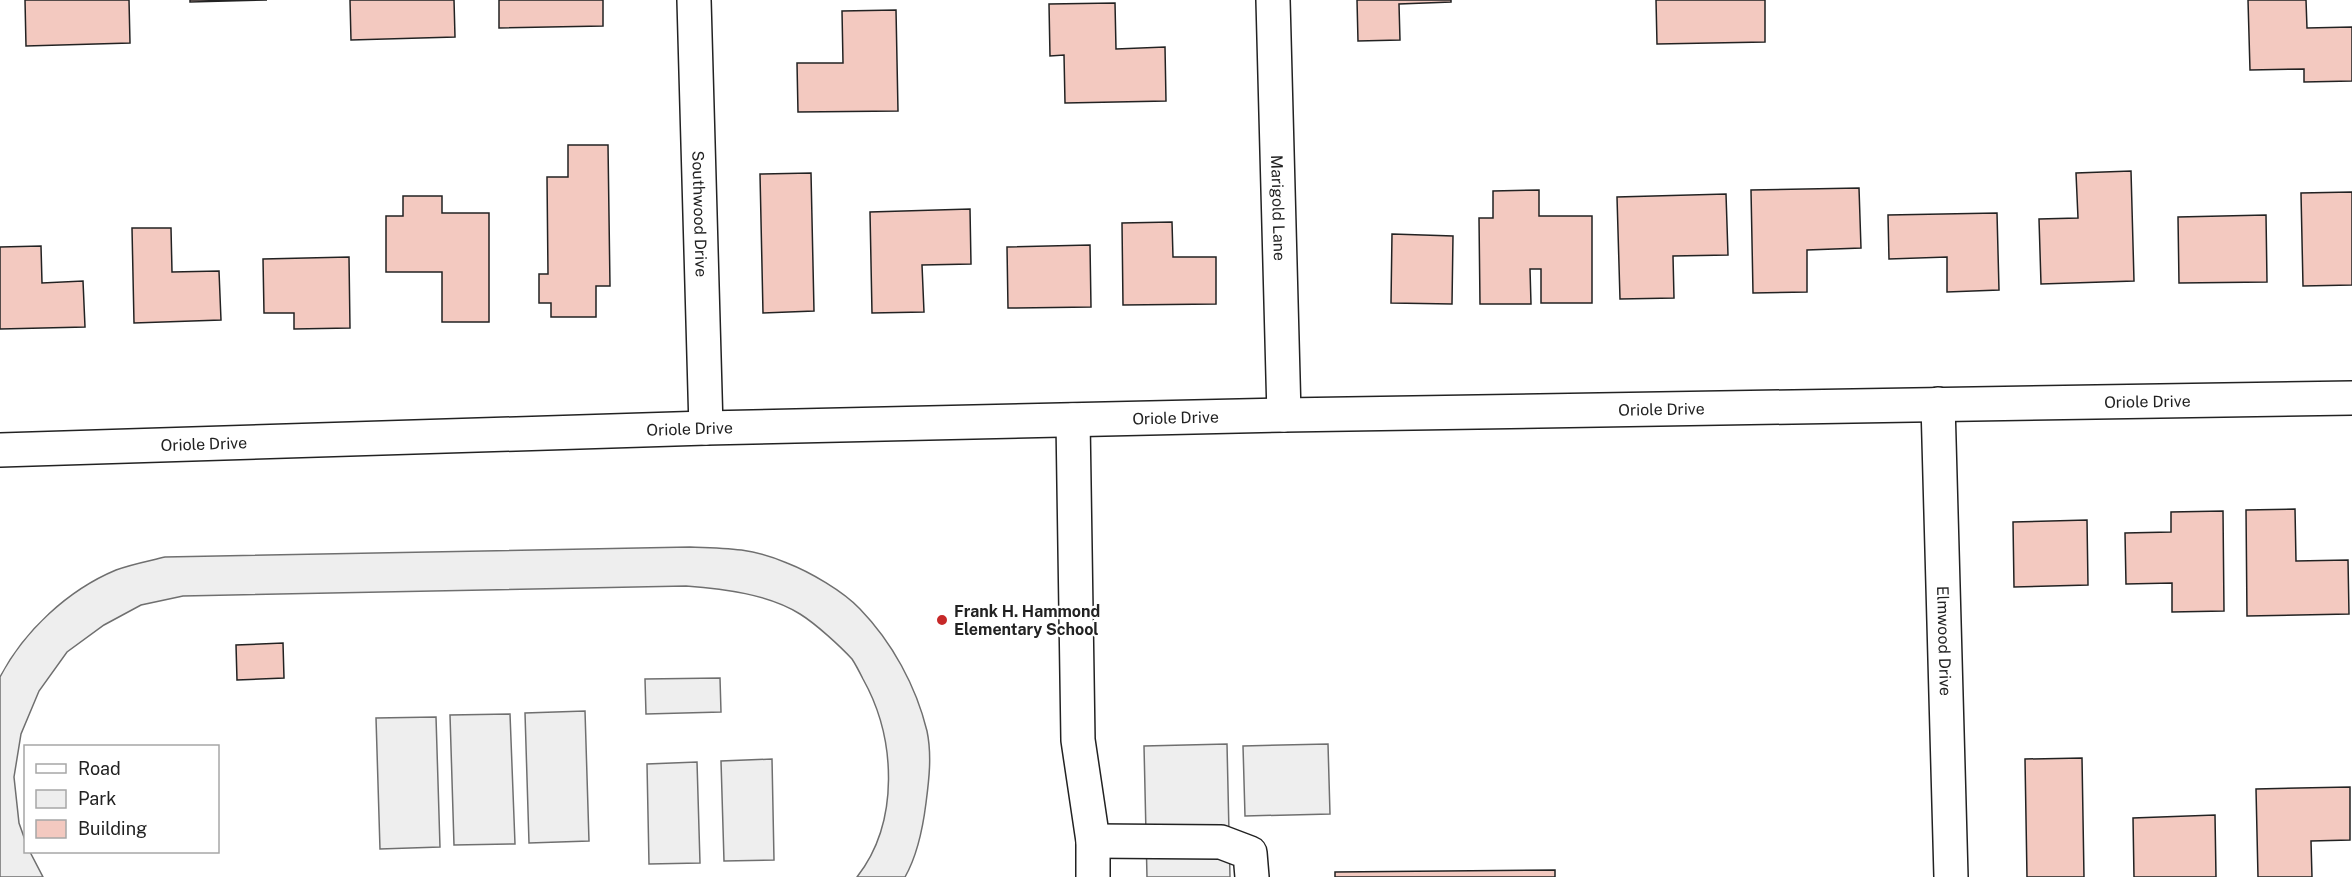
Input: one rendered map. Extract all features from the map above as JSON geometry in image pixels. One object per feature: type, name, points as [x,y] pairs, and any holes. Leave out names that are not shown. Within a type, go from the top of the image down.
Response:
[{"type":"street","name":"Southwood Drive","points":[[694,0],[706,428]]},
{"type":"street","name":"Marigold Lane","points":[[1273,0],[1284,416]]},
{"type":"street","name":"Oriole Drive","points":[[0,450],[706,428],[2352,398]]},
{"type":"street","name":"Elmwood Drive","points":[[1938,404],[1951,877]]},
{"type":"street","points":[[1073,420],[1078,740],[1093,841],[1093,877]]},
{"type":"street","points":[[1093,841],[1221,842],[1250,853],[1252,877]]},
{"type":"green space","points":[[690,547],[763,554],[806,571],[853,602],[872,622],[901,666],[922,714],[927,731],[929,776],[923,822],[909,869],[905,877],[857,877],[871,855],[881,831],[888,780],[887,753],[882,727],[874,702],[852,659],[813,623],[787,607],[760,597],[686,586],[183,596],[141,605],[104,625],[67,652],[39,691],[21,734],[14,777],[19,823],[24,837],[24,853],[31,853],[43,877],[0,877],[0,677],[35,628],[81,589],[116,570],[165,557]]},
{"type":"green space","points":[[720,678],[721,712],[646,714],[645,679]]},
{"type":"green space","points":[[585,711],[589,841],[529,843],[525,713]]},
{"type":"green space","points":[[510,714],[515,844],[454,845],[450,715]]},
{"type":"green space","points":[[436,717],[440,847],[380,849],[376,718]]},
{"type":"green space","points":[[1227,744],[1230,877],[1147,877],[1144,746]]},
{"type":"green space","points":[[1328,744],[1330,814],[1245,816],[1243,746]]},
{"type":"green space","points":[[772,759],[774,860],[724,861],[721,761]]},
{"type":"green space","points":[[697,762],[700,863],[649,864],[647,764]]},
{"type":"building","points":[[25,0],[129,0],[130,43],[26,46]]},
{"type":"building","points":[[190,0],[267,0],[190,2]]},
{"type":"building","points":[[350,0],[454,0],[455,37],[351,40]]},
{"type":"building","points":[[499,0],[603,0],[603,26],[499,28]]},
{"type":"building","points":[[1357,0],[1451,0],[1451,2],[1399,4],[1400,40],[1358,41]]},
{"type":"building","points":[[1656,0],[1765,0],[1765,42],[1657,44]]},
{"type":"building","points":[[2248,0],[2306,0],[2307,28],[2352,27],[2352,81],[2304,82],[2304,69],[2250,70]]},
{"type":"building","points":[[1115,3],[1116,49],[1165,47],[1166,101],[1065,103],[1064,55],[1050,56],[1049,4]]},
{"type":"building","points":[[896,10],[898,111],[798,112],[797,63],[843,63],[842,11]]},
{"type":"building","points":[[568,145],[608,145],[610,286],[596,286],[596,317],[551,317],[551,303],[539,303],[539,274],[548,274],[547,177],[568,177]]},
{"type":"building","points":[[2131,171],[2134,281],[2041,284],[2039,219],[2078,218],[2076,173]]},
{"type":"building","points":[[811,173],[814,311],[763,313],[760,174]]},
{"type":"building","points":[[1859,188],[1861,248],[1807,250],[1807,292],[1753,293],[1751,190]]},
{"type":"building","points":[[1539,190],[1539,216],[1592,216],[1592,303],[1541,303],[1541,269],[1530,269],[1531,304],[1480,304],[1479,218],[1493,218],[1493,191]]},
{"type":"building","points":[[2352,192],[2352,285],[2303,286],[2301,193]]},
{"type":"building","points":[[1726,194],[1728,255],[1673,256],[1674,298],[1620,299],[1617,197]]},
{"type":"building","points":[[403,196],[442,196],[442,213],[489,213],[489,322],[442,322],[442,272],[386,272],[386,216],[403,216]]},
{"type":"building","points":[[970,209],[971,264],[922,265],[924,312],[872,313],[870,212]]},
{"type":"building","points":[[1997,213],[1999,290],[1947,292],[1947,257],[1889,259],[1888,215]]},
{"type":"building","points":[[2266,215],[2267,282],[2179,283],[2178,217]]},
{"type":"building","points":[[1172,222],[1173,257],[1216,257],[1216,304],[1123,305],[1122,223]]},
{"type":"building","points":[[132,228],[171,228],[172,272],[219,271],[221,320],[134,323]]},
{"type":"building","points":[[1392,234],[1453,236],[1452,304],[1391,303]]},
{"type":"building","points":[[1090,245],[1091,307],[1008,308],[1007,247]]},
{"type":"building","points":[[41,246],[42,283],[83,281],[85,327],[0,329],[0,247]]},
{"type":"building","points":[[349,257],[350,328],[294,329],[294,313],[264,313],[263,259]]},
{"type":"building","points":[[2295,509],[2296,561],[2348,560],[2349,614],[2247,616],[2246,510]]},
{"type":"building","points":[[2223,511],[2224,611],[2172,612],[2172,583],[2126,584],[2125,533],[2171,532],[2171,512]]},
{"type":"building","points":[[2087,520],[2088,585],[2014,587],[2013,522]]},
{"type":"building","points":[[283,643],[284,678],[237,680],[236,645]]},
{"type":"building","points":[[2082,758],[2084,877],[2027,877],[2025,759]]},
{"type":"building","points":[[2350,787],[2350,840],[2311,841],[2312,877],[2258,877],[2256,789]]},
{"type":"building","points":[[2215,815],[2216,877],[2134,877],[2133,818]]},
{"type":"building","points":[[1555,870],[1555,877],[1335,877],[1335,872]]},
{"type":"place","name":"Frank H. Hammond Elementary School","points":[[942,620]]}]
